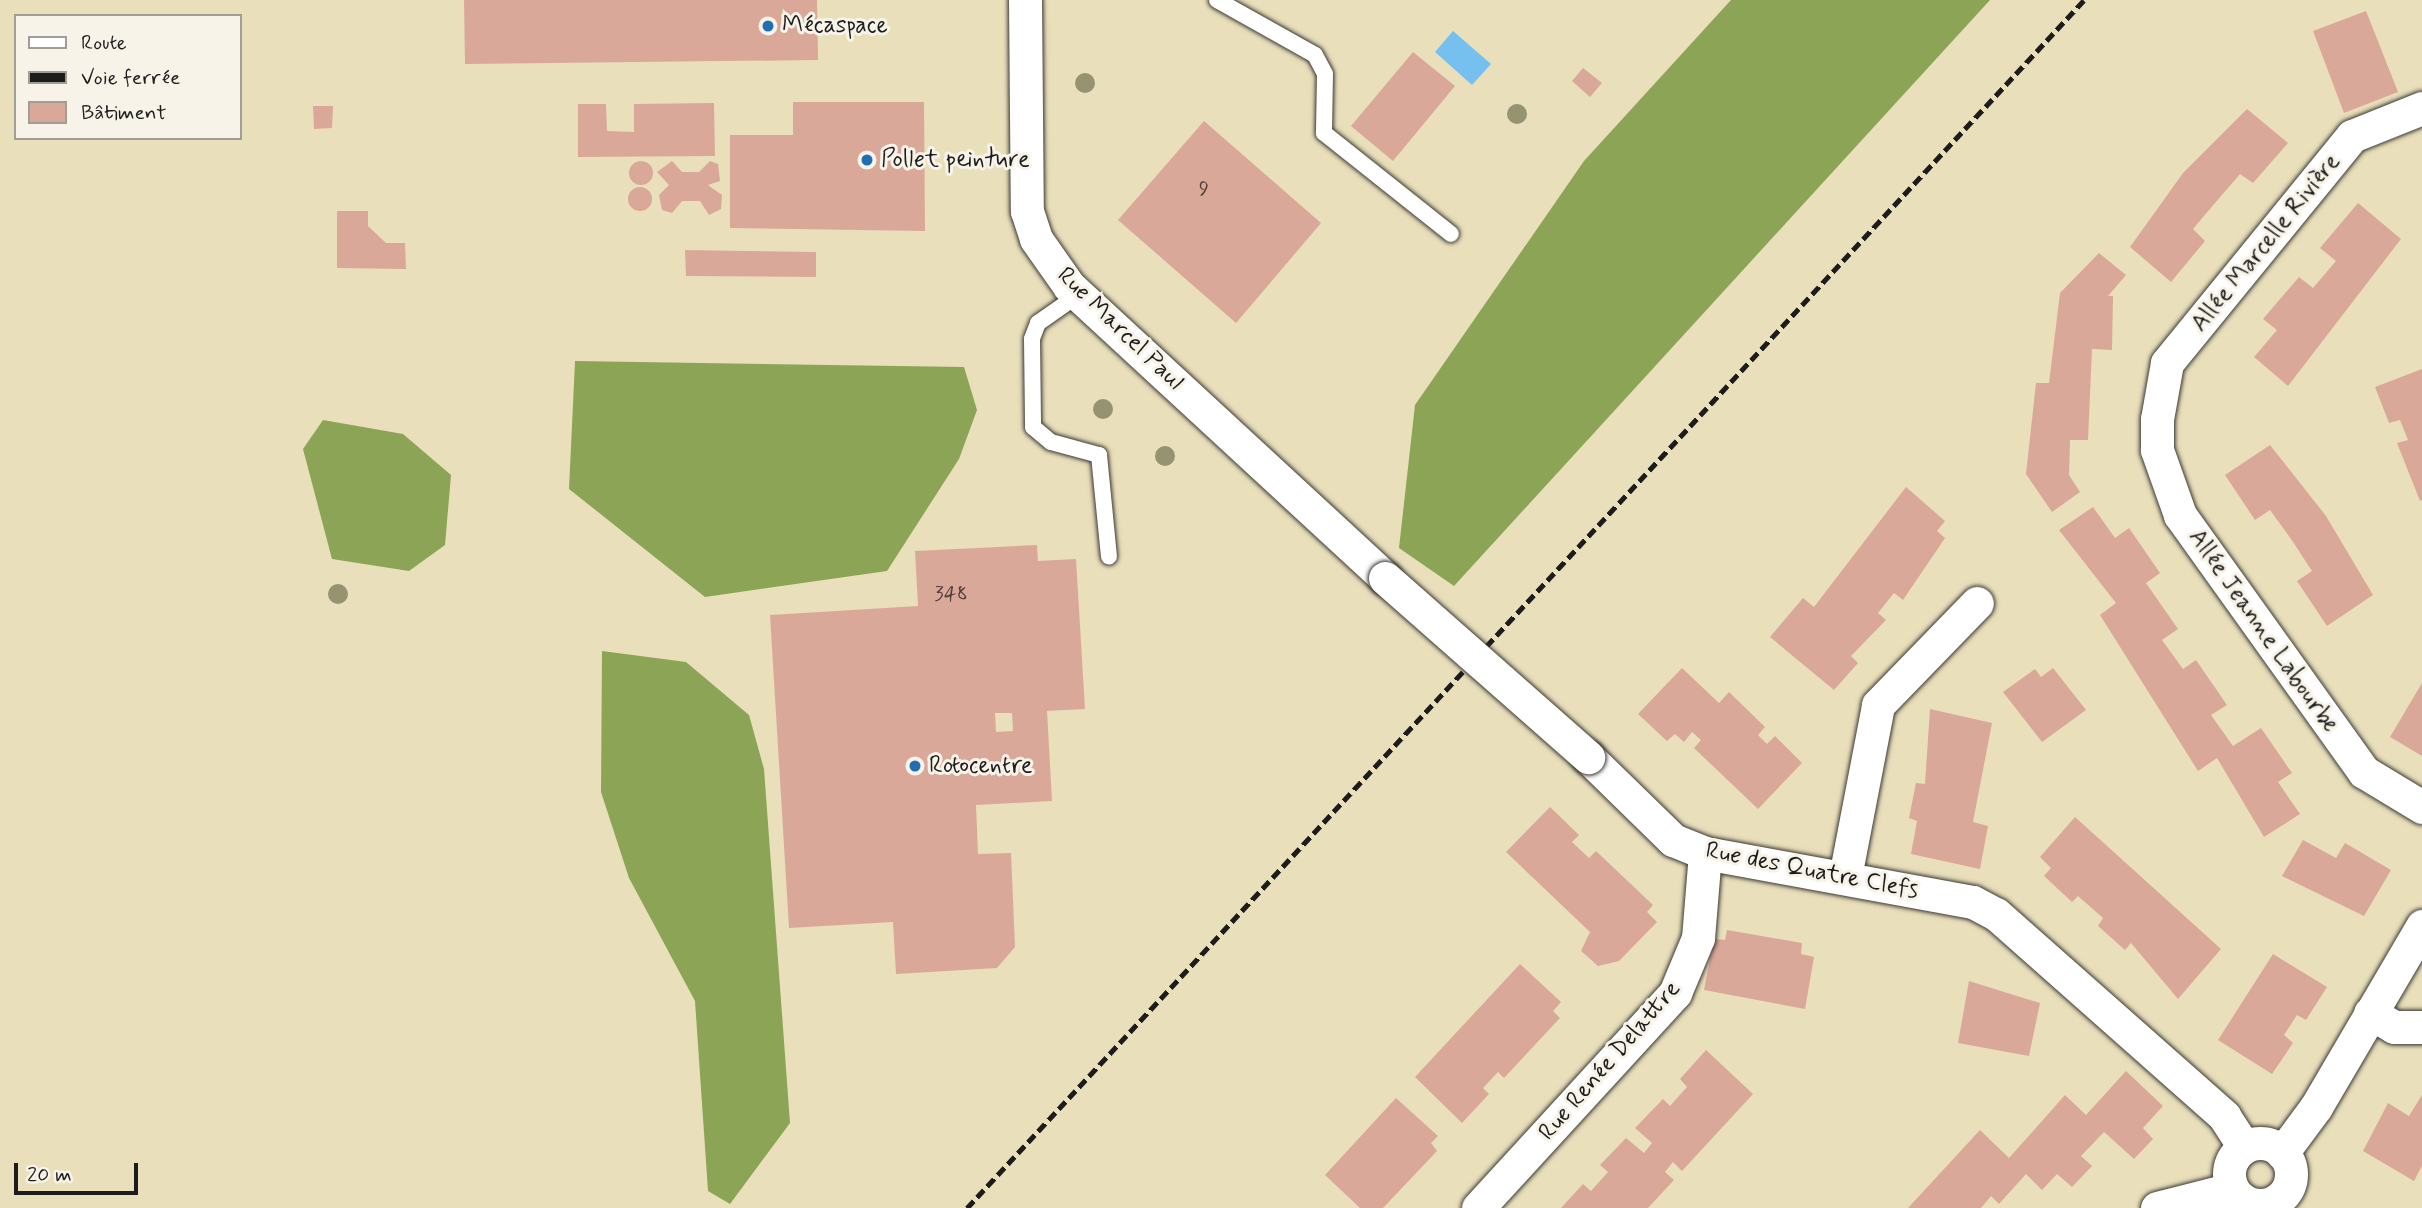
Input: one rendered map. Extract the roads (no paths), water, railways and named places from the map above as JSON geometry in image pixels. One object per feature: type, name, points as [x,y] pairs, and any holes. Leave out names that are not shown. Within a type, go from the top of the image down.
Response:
[{"type":"street","name":"Rue Marcel Paul","points":[[1026,0],[1027,211],[1036,239],[1078,295],[1385,578]]},
{"type":"street","name":"Allée Marcelle Rivière","points":[[2157,419],[2167,363],[2352,136],[2422,108]]},
{"type":"street","name":"Allée Jeanne Labourbe","points":[[2157,419],[2157,450],[2180,515],[2364,772],[2422,807]]},
{"type":"street","name":"Rue des Quatre Clefs","points":[[1385,578],[1588,757],[1673,840],[1705,853],[1973,902],[1996,914],[2195,1090],[2236,1130],[2244,1147]]},
{"type":"street","points":[[1845,877],[1878,705],[1977,603]]},
{"type":"street","name":"Rue Renée Delattre","points":[[1478,1208],[1675,993],[1698,938],[1705,853]]},
{"type":"street","points":[[2282,1153],[2422,926]]},
{"type":"street","points":[[2370,1013],[2394,1027],[2422,1027]]},
{"type":"street","points":[[2264,1143],[2282,1153],[2290,1170],[2287,1189],[2264,1207],[2246,1202],[2232,1189],[2231,1161],[2244,1147],[2264,1143]]},
{"type":"street","points":[[2157,1208],[2232,1189]]},
{"type":"lane","points":[[1217,0],[1315,55],[1325,74],[1324,133],[1451,234]]},
{"type":"lane","points":[[1078,295],[1038,323],[1032,339],[1033,427],[1051,442],[1099,455],[1109,557]]},
{"type":"water","points":[[1453,31],[1491,64],[1472,85],[1435,52]]},
{"type":"railway","points":[[967,1208],[2084,0]]},
{"type":"place","name":"Mécaspace","points":[[768,26]]},
{"type":"place","name":"Pollet peinture","points":[[867,160]]},
{"type":"place","name":"Rotocentre","points":[[915,766]]}]
